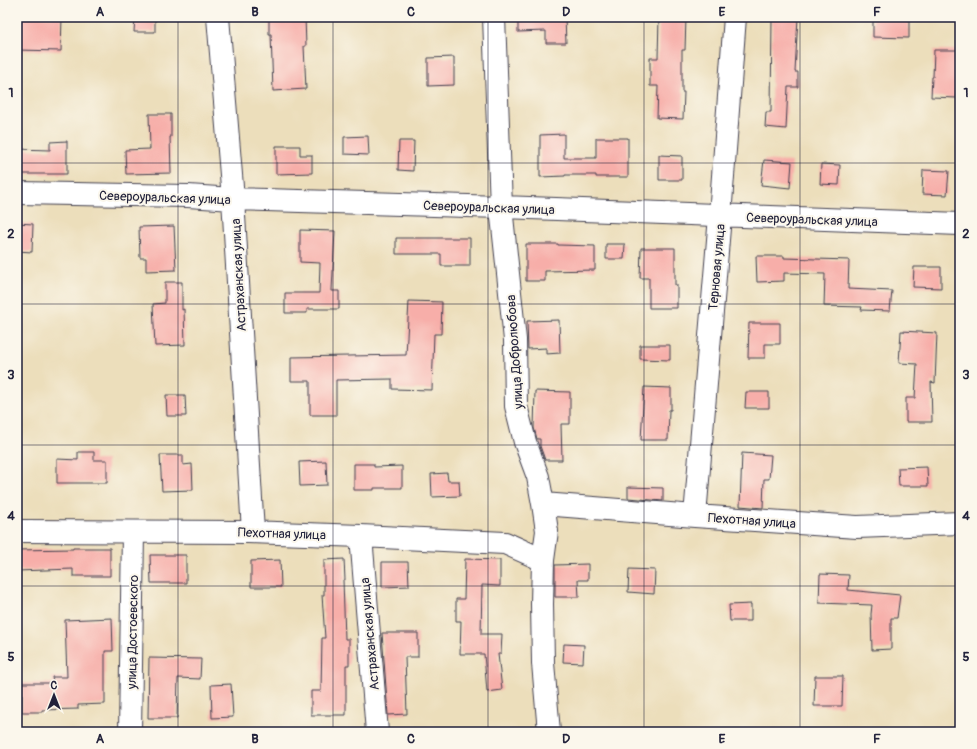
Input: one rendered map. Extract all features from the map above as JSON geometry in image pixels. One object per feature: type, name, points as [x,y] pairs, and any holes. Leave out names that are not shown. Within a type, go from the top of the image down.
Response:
[{"type":"street","name":"Астраханская улица","points":[[218,17],[233,199],[253,532]]},
{"type":"street","name":"улица Добролюбова","points":[[494,17],[501,207],[515,340],[516,406],[525,442],[538,477],[544,504],[547,531],[543,560],[542,604],[543,663],[549,732]]},
{"type":"street","name":"Терновая улица","points":[[695,516],[735,17]]},
{"type":"street","name":"Североуральская улица","points":[[17,193],[188,196],[233,199],[501,207],[960,224]]},
{"type":"street","name":"Пехотная улица","points":[[544,504],[857,527],[960,523]]},
{"type":"street","name":"Пехотная улица","points":[[17,531],[253,532],[505,543],[543,560]]},
{"type":"street","name":"улица Достоевского","points":[[130,732],[134,532]]},
{"type":"street","name":"Астраханская улица","points":[[361,536],[377,732]]},
{"type":"building","points":[[17,17],[62,17],[61,51],[17,50]]},
{"type":"building","points":[[135,17],[155,17],[155,32],[134,32]]},
{"type":"building","points":[[269,17],[305,17],[306,46],[304,46],[306,89],[273,91]]},
{"type":"building","points":[[518,17],[565,17],[566,43],[546,43],[546,31],[518,32]]},
{"type":"building","points":[[659,17],[686,17],[685,50],[682,50],[682,92],[684,92],[683,119],[657,118],[658,86],[650,86],[650,58],[658,58]]},
{"type":"building","points":[[772,17],[798,17],[795,72],[798,72],[798,87],[788,87],[786,129],[765,127],[766,112],[771,112]]},
{"type":"building","points":[[873,17],[909,17],[909,38],[873,37]]},
{"type":"building","points":[[934,50],[960,50],[957,98],[931,97]]},
{"type":"building","points":[[454,57],[454,85],[428,86],[428,58]]},
{"type":"building","points":[[149,114],[171,114],[171,173],[126,174],[125,150],[150,149]]},
{"type":"building","points":[[564,134],[564,158],[596,158],[596,138],[628,138],[628,177],[565,175],[540,177],[540,135]]},
{"type":"building","points":[[368,136],[369,155],[344,154],[344,137]]},
{"type":"building","points":[[67,141],[67,174],[17,174],[17,149],[50,150],[50,142]]},
{"type":"building","points":[[399,141],[414,141],[413,171],[398,170]]},
{"type":"building","points":[[276,146],[300,146],[300,155],[312,155],[312,173],[276,174]]},
{"type":"building","points":[[659,155],[682,156],[682,180],[659,180]]},
{"type":"building","points":[[764,160],[792,162],[790,188],[761,185]]},
{"type":"building","points":[[821,164],[840,165],[839,185],[820,184]]},
{"type":"building","points":[[923,170],[949,171],[947,195],[922,194]]},
{"type":"building","points":[[17,223],[33,224],[32,252],[17,251]]},
{"type":"building","points":[[174,226],[176,270],[146,271],[146,258],[140,258],[139,227]]},
{"type":"building","points":[[300,230],[335,231],[332,291],[339,291],[339,309],[307,309],[307,313],[285,313],[285,293],[319,293],[320,263],[300,262]]},
{"type":"building","points":[[396,238],[470,238],[470,266],[441,266],[441,254],[396,254]]},
{"type":"building","points":[[526,244],[595,246],[595,270],[545,271],[545,281],[526,281]]},
{"type":"building","points":[[606,244],[625,244],[624,259],[606,259]]},
{"type":"building","points":[[641,248],[675,248],[675,285],[677,285],[677,308],[649,308],[649,278],[640,278]]},
{"type":"building","points":[[756,256],[784,256],[784,258],[849,260],[848,289],[892,291],[890,311],[861,310],[862,307],[824,306],[825,274],[784,273],[784,281],[757,282]]},
{"type":"building","points":[[914,267],[941,267],[941,288],[913,287]]},
{"type":"building","points":[[165,282],[182,282],[182,310],[184,309],[185,345],[155,346],[153,304],[165,303]]},
{"type":"building","points":[[409,301],[442,302],[441,334],[434,334],[432,390],[392,389],[392,379],[336,380],[336,415],[310,415],[310,381],[291,381],[291,357],[406,355]]},
{"type":"building","points":[[559,320],[560,353],[546,354],[546,348],[528,349],[527,321]]},
{"type":"building","points":[[749,323],[780,323],[780,344],[765,344],[765,358],[748,358]]},
{"type":"building","points":[[901,331],[937,333],[935,383],[931,382],[932,422],[906,422],[906,398],[915,398],[917,364],[899,363]]},
{"type":"building","points":[[640,345],[670,345],[670,360],[640,359]]},
{"type":"building","points":[[644,387],[671,388],[671,410],[669,410],[668,440],[641,440]]},
{"type":"building","points":[[535,391],[570,392],[570,424],[561,424],[562,460],[545,460],[540,446],[540,439],[537,439],[534,428]]},
{"type":"building","points":[[746,392],[769,392],[769,408],[745,408]]},
{"type":"building","points":[[166,395],[185,395],[186,416],[167,416]]},
{"type":"building","points":[[78,452],[94,452],[94,460],[107,460],[107,483],[57,483],[57,459],[78,460]]},
{"type":"building","points":[[742,453],[771,455],[769,479],[764,479],[763,508],[740,506]]},
{"type":"building","points":[[160,455],[183,455],[183,465],[192,464],[193,490],[162,491]]},
{"type":"building","points":[[326,461],[327,485],[300,486],[299,462]]},
{"type":"building","points":[[354,464],[374,464],[374,467],[402,466],[402,488],[354,490]]},
{"type":"building","points":[[927,467],[928,486],[899,486],[898,468]]},
{"type":"building","points":[[447,473],[448,481],[459,481],[460,496],[432,497],[431,474]]},
{"type":"building","points":[[628,487],[663,488],[663,501],[628,498]]},
{"type":"building","points":[[110,548],[110,576],[73,576],[73,569],[17,571],[17,550]]},
{"type":"building","points":[[150,555],[186,555],[186,583],[151,583]]},
{"type":"building","points":[[344,559],[345,580],[343,580],[345,639],[349,639],[349,665],[346,665],[346,715],[311,715],[311,691],[321,691],[322,638],[325,638],[322,595],[324,595],[324,560]]},
{"type":"building","points":[[465,559],[500,560],[500,586],[482,585],[481,634],[502,634],[501,654],[498,654],[502,690],[487,692],[484,654],[460,654],[461,621],[456,621],[456,599],[464,599]]},
{"type":"building","points":[[280,560],[281,587],[251,587],[251,561]]},
{"type":"building","points":[[382,562],[408,562],[409,586],[382,587]]},
{"type":"building","points":[[588,564],[588,580],[578,580],[579,597],[555,597],[555,565]]},
{"type":"building","points":[[629,569],[655,570],[654,594],[628,592]]},
{"type":"building","points":[[820,574],[849,575],[848,590],[900,595],[897,618],[891,618],[891,649],[872,650],[872,605],[819,603]]},
{"type":"building","points":[[751,604],[751,621],[730,621],[729,605]]},
{"type":"building","points":[[112,618],[113,651],[105,651],[105,704],[78,705],[78,709],[22,712],[22,683],[53,683],[52,677],[67,677],[65,620]]},
{"type":"building","points":[[382,633],[418,633],[418,657],[405,657],[407,714],[388,715]]},
{"type":"building","points":[[564,644],[584,645],[583,663],[563,662]]},
{"type":"building","points":[[149,658],[201,659],[200,679],[178,678],[177,718],[148,718]]},
{"type":"building","points":[[815,676],[843,676],[842,706],[814,706]]},
{"type":"building","points":[[231,684],[233,717],[212,718],[211,685]]}]
